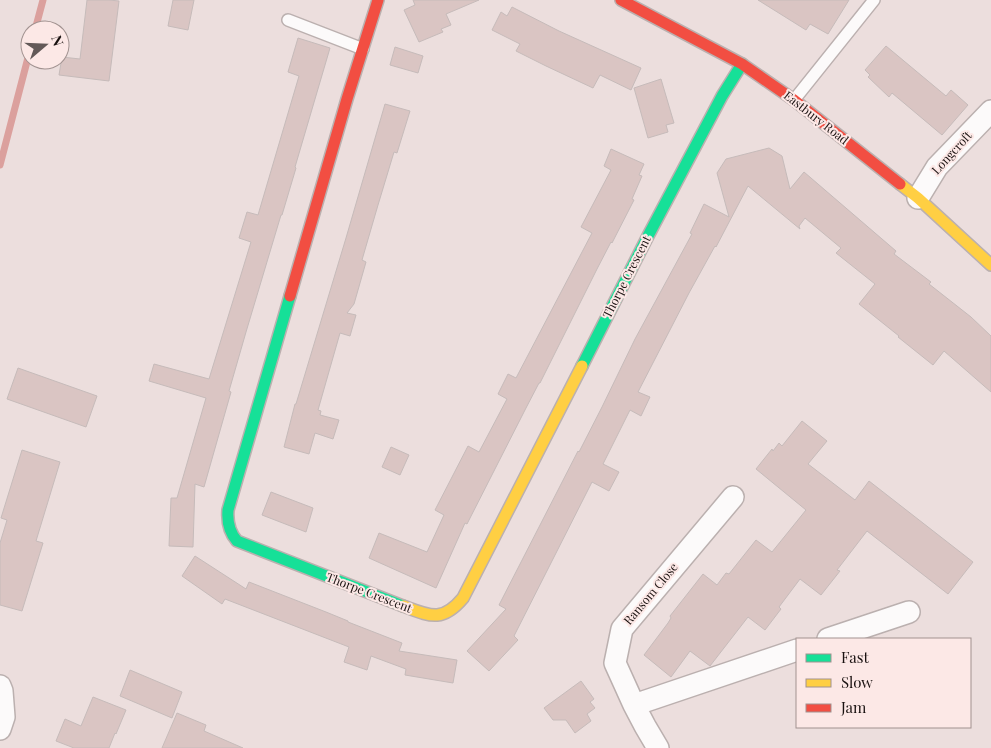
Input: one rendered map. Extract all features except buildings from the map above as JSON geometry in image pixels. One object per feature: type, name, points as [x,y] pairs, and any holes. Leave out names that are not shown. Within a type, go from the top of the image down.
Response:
[{"type":"street","name":"Thorpe Crescent","points":[[378,0],[347,99],[227,518],[230,531],[237,541],[426,615],[441,615],[456,606],[463,598],[653,227],[722,96],[742,64]]},
{"type":"street","name":"Eastbury Road","points":[[622,0],[742,64],[794,100],[918,198],[991,265]]},
{"type":"street","name":"Longcroft","points":[[918,198],[937,167],[991,111]]},
{"type":"street","name":"Ransom Close","points":[[658,748],[634,705],[615,663],[622,629],[734,497]]},
{"type":"street","points":[[831,638],[909,612]]},
{"type":"street","points":[[634,705],[796,650]]},
{"type":"street","points":[[0,686],[4,717],[0,729]]},
{"type":"lane","points":[[794,100],[874,0]]},
{"type":"lane","points":[[288,20],[363,49]]},
{"type":"waterway","points":[[38,20],[43,0]]},
{"type":"waterway","points":[[0,165],[25,70]]},
{"type":"traffic: fast","points":[[582,366],[722,96],[742,64]]},
{"type":"traffic: fast","points":[[290,296],[228,510],[230,530],[237,541],[403,606]]},
{"type":"traffic: slow","points":[[900,184],[918,198],[991,265]]},
{"type":"traffic: slow","points":[[403,606],[435,615],[449,611],[463,598],[582,366]]},
{"type":"traffic: jam","points":[[290,296],[347,99],[378,0]]},
{"type":"traffic: jam","points":[[621,0],[742,64],[794,100],[900,184]]}]
